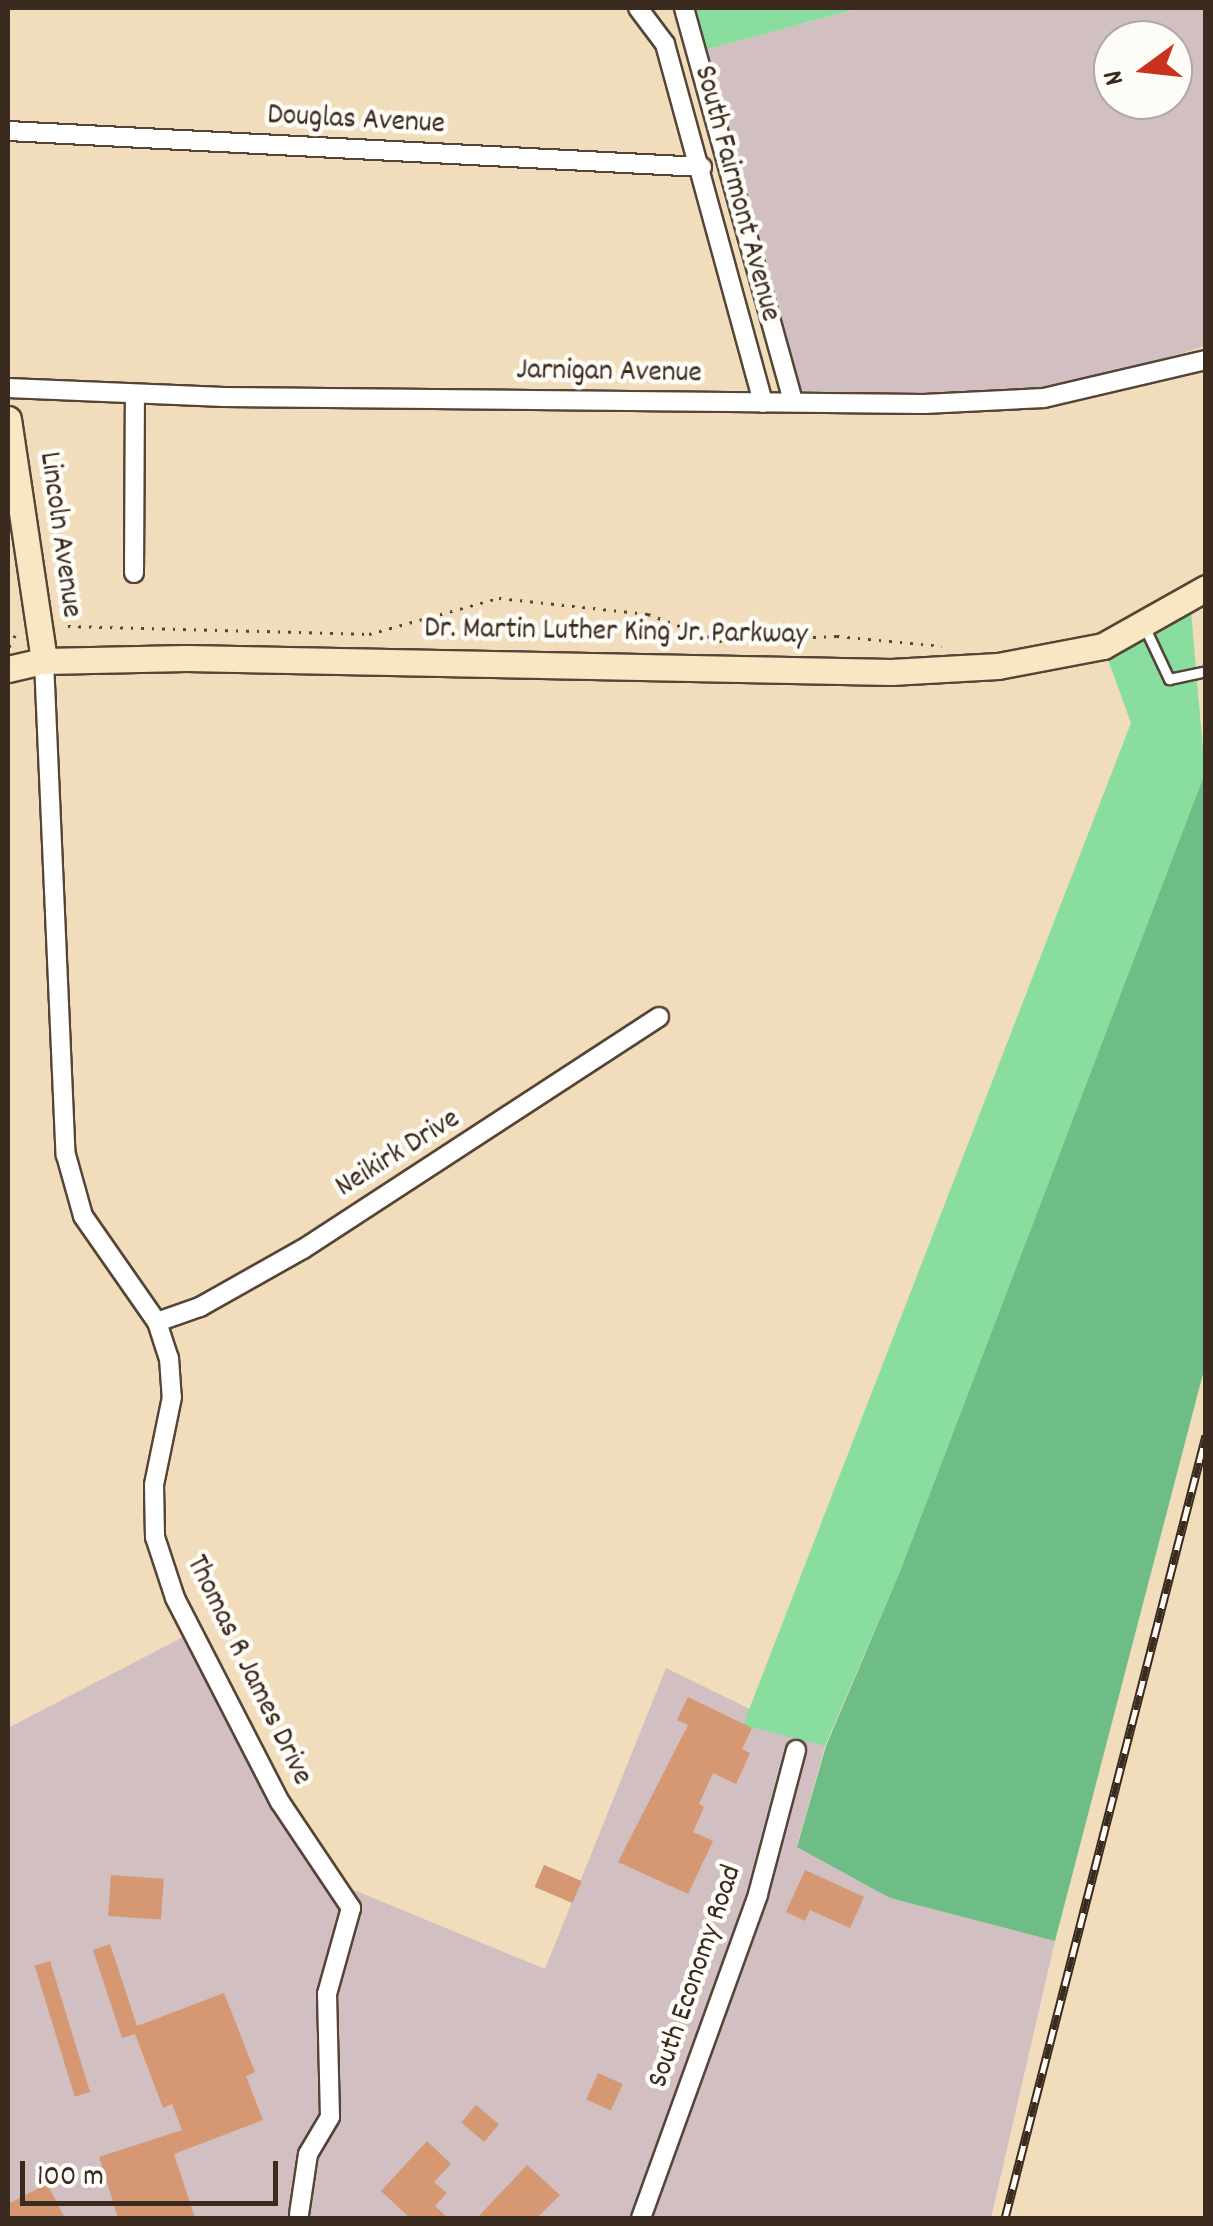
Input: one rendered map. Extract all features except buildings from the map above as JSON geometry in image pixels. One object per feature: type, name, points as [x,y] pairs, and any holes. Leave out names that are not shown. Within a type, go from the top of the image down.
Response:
[{"type":"main road","name":"Lincoln Avenue","points":[[8,419],[44,661]]},
{"type":"main road","name":"Dr. Martin Luther King Jr. Parkway","points":[[8,670],[44,661],[186,658],[891,672],[998,666],[1103,646],[1206,588]]},
{"type":"street","name":"South Fairmont Avenue","points":[[638,8],[665,44],[702,168],[763,403]]},
{"type":"street","points":[[684,8],[793,402]]},
{"type":"street","name":"Douglas Avenue","points":[[8,131],[702,168]]},
{"type":"street","name":"Jarnigan Avenue","points":[[8,388],[135,395],[763,403],[1044,398],[1206,360]]},
{"type":"street","points":[[134,573],[135,395]]},
{"type":"street","name":"Thomas R James Drive","points":[[44,661],[66,1155],[84,1216],[158,1322],[172,1396],[154,1485],[155,1537],[175,1598],[297,1833],[334,1874],[351,1908],[328,1994],[330,2117],[308,2154],[297,2217]]},
{"type":"street","name":"Neikirk Drive","points":[[158,1322],[200,1306],[303,1249],[659,1017]]},
{"type":"street","name":"South Economy Road","points":[[641,2218],[758,1894],[796,1750]]},
{"type":"lane","points":[[1144,625],[1170,679],[1206,671]]},
{"type":"path","points":[[68,626],[370,634],[500,598],[648,614],[708,639],[738,643],[837,636],[944,646]]},
{"type":"path","points":[[8,648],[15,635]]},
{"type":"shaded area","points":[[861,8],[1205,8],[1205,346],[1094,380],[1026,392],[793,402],[697,52]]},
{"type":"shaded area","points":[[185,1636],[292,1827],[322,1845],[344,1886],[545,1969],[666,1668],[825,1746],[797,1846],[890,1898],[1055,1941],[991,2218],[8,2218],[8,1728]]},
{"type":"green space","points":[[684,8],[860,8],[697,52]]},
{"type":"green space","points":[[1190,600],[1205,773],[901,1569],[825,1746],[743,1725],[1131,723],[1103,646]]},
{"type":"green space","points":[[1205,773],[1205,1366],[1055,1941],[890,1898],[797,1847],[826,1746],[901,1569]]},
{"type":"railway","points":[[1005,2218],[1206,1435]]}]
